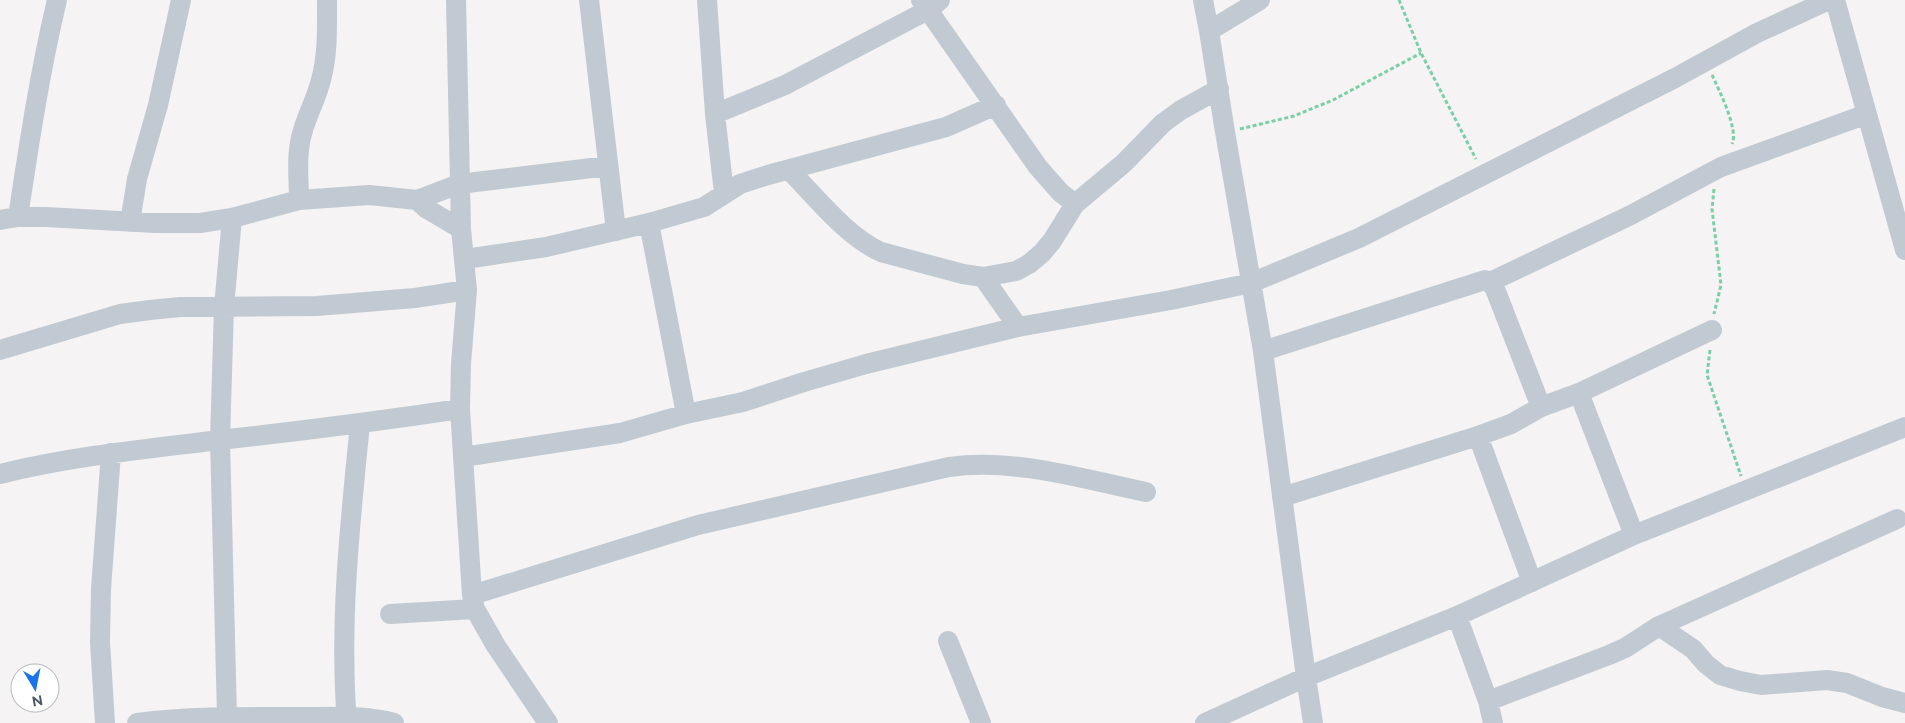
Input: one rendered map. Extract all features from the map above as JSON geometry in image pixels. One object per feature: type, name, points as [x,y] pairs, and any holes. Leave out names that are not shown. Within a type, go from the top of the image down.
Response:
[{"type":"street","points":[[57,0],[30,136],[9,218],[46,217],[200,224],[232,218],[299,200],[369,195],[417,200],[459,184],[608,166]]},
{"type":"street","points":[[130,222],[137,179],[158,105],[182,0]]},
{"type":"street","points":[[299,200],[299,149],[303,127],[315,99],[325,65],[327,0]]},
{"type":"street","points":[[456,0],[459,184],[467,290],[461,364],[460,409],[474,602],[496,646],[548,723]]},
{"type":"street","points":[[589,0],[616,231]]},
{"type":"street","points":[[707,0],[715,114],[724,194]]},
{"type":"street","points":[[1203,0],[1263,352],[1313,723]]},
{"type":"street","points":[[1209,30],[1260,0]]},
{"type":"street","points":[[463,457],[620,433],[686,414],[743,402],[866,364],[1018,327],[1170,300],[1252,283],[1359,238],[1706,61],[1757,33],[1830,0]]},
{"type":"street","points":[[1835,0],[1867,114],[1897,187],[1905,250]]},
{"type":"street","points":[[715,114],[802,77],[930,3],[1038,167],[1060,192],[1075,204]]},
{"type":"street","points":[[790,170],[847,228],[870,247],[881,252],[963,274],[983,277],[1016,271],[1029,264],[1042,253],[1075,204],[1124,163],[1163,123],[1181,110],[1219,89]]},
{"type":"street","points":[[464,259],[546,247],[616,231],[704,207],[740,184],[946,127],[996,105]]},
{"type":"street","points":[[1263,352],[1482,281],[1490,282],[1629,216],[1721,167],[1867,114]]},
{"type":"street","points":[[417,200],[427,209],[461,229]]},
{"type":"street","points":[[232,218],[224,307],[220,440],[226,641],[238,719]]},
{"type":"street","points":[[649,222],[686,414]]},
{"type":"street","points":[[983,277],[1018,327]]},
{"type":"street","points":[[1490,282],[1497,294],[1541,407]]},
{"type":"street","points":[[0,350],[120,314],[180,307],[316,306],[406,299],[467,290]]},
{"type":"street","points":[[1282,497],[1511,424],[1541,407],[1578,393],[1712,330]]},
{"type":"street","points":[[1578,393],[1634,536]]},
{"type":"street","points":[[0,474],[111,452],[360,424],[460,409]]},
{"type":"street","points":[[347,720],[345,599],[360,424]]},
{"type":"street","points":[[1205,723],[1306,677],[1457,616],[1634,536],[1905,427]]},
{"type":"street","points":[[1478,436],[1532,582]]},
{"type":"street","points":[[105,723],[100,642],[101,589],[111,452]]},
{"type":"street","points":[[390,614],[474,602],[698,525],[959,466],[991,464],[1027,467],[1146,492]]},
{"type":"street","points":[[1488,701],[1625,648],[1659,626],[1896,519]]},
{"type":"street","points":[[1457,616],[1488,701],[1493,723]]},
{"type":"street","points":[[1659,626],[1693,649],[1720,675],[1761,685],[1827,680],[1847,683],[1882,697],[1905,703]]},
{"type":"street","points":[[948,641],[982,723]]},
{"type":"street","points":[[147,722],[238,719],[347,720],[394,723]]},
{"type":"path","points":[[1399,0],[1421,53],[1484,174]]},
{"type":"path","points":[[1225,132],[1302,112],[1333,100],[1421,53]]},
{"type":"path","points":[[1706,61],[1727,108],[1734,139],[1721,167],[1714,189],[1712,209],[1721,285],[1712,330],[1707,375],[1746,491]]}]
